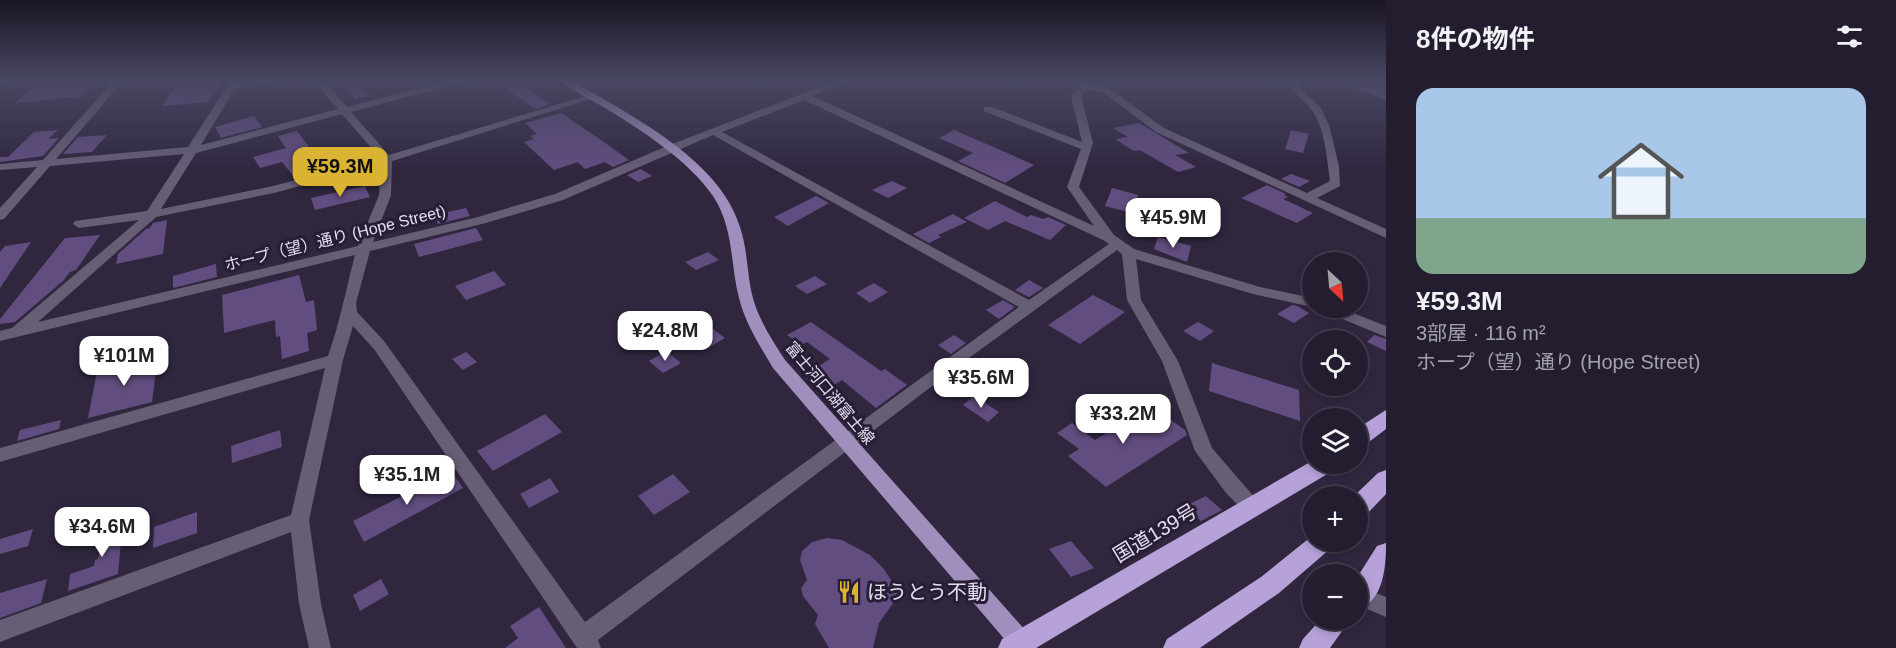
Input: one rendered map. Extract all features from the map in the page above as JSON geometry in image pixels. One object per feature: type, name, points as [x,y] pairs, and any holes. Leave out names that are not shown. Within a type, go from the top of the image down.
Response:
[{"type":"highway","points":[[1368,432],[1386,418]]},
{"type":"highway","name":"国道139号","points":[[1019,646],[1252,506],[1313,474]]},
{"type":"highway","points":[[1368,498],[1386,479]]},
{"type":"highway","points":[[1176,648],[1230,614],[1312,552]]},
{"type":"highway","points":[[1368,581],[1386,554]]},
{"type":"highway","points":[[1312,648],[1328,630]]},
{"type":"main road","name":"富士河口湖富士線","points":[[612,110],[670,148],[708,180],[730,217],[737,238],[745,292],[759,332],[779,364],[1019,646]]},
{"type":"street","points":[[0,216],[93,110]]},
{"type":"street","points":[[16,333],[150,217],[217,110]]},
{"type":"street","points":[[0,168],[193,150],[343,110]]},
{"type":"street","points":[[320,648],[310,604],[299,520],[335,360],[350,313],[350,303],[364,248],[385,195],[386,158],[344,110]]},
{"type":"street","points":[[79,224],[150,217],[292,186],[547,110]]},
{"type":"street","name":"ホープ（望）通り (Hope Street)","points":[[0,336],[482,220],[559,197],[670,148],[767,110]]},
{"type":"street","points":[[834,110],[1118,244],[1258,291],[1302,300]]},
{"type":"street","points":[[990,110],[1086,147]]},
{"type":"street","points":[[1077,110],[1087,138],[1073,188],[1118,244],[1134,300],[1170,361],[1204,451],[1233,488],[1252,506]]},
{"type":"street","points":[[1133,110],[1160,130],[1386,234]]},
{"type":"street","points":[[1307,198],[1336,183],[1334,167],[1316,110]]},
{"type":"street","points":[[713,131],[1029,306]]},
{"type":"street","points":[[350,313],[379,345],[586,643],[846,441],[1029,306],[1118,244]]},
{"type":"street","points":[[1352,318],[1386,332]]},
{"type":"street","points":[[0,455],[335,360]]},
{"type":"street","points":[[0,631],[299,520]]},
{"type":"street","points":[[1368,600],[1386,607]]},
{"type":"building","points":[[561,113],[629,160],[613,167],[605,162],[585,169],[578,162],[554,170],[524,142],[534,139],[531,136],[537,134],[525,123]]},
{"type":"building","points":[[254,116],[262,127],[221,138],[215,127]]},
{"type":"building","points":[[1139,123],[1189,153],[1175,155],[1196,167],[1178,172],[1140,150],[1134,151],[1115,139],[1128,137],[1113,128]]},
{"type":"building","points":[[58,130],[48,139],[59,138],[43,156],[0,162],[0,157],[8,157],[34,132]]},
{"type":"building","points":[[954,130],[1034,165],[1005,183],[958,161],[973,153],[939,138]]},
{"type":"building","points":[[1291,130],[1309,134],[1303,153],[1285,149]]},
{"type":"building","points":[[297,131],[313,152],[327,148],[340,166],[295,178],[282,162],[260,168],[253,157],[286,148],[278,136]]},
{"type":"building","points":[[107,135],[92,152],[63,154],[78,137]]},
{"type":"building","points":[[641,169],[652,176],[638,182],[627,175]]},
{"type":"building","points":[[1291,174],[1310,181],[1299,187],[1281,179]]},
{"type":"building","points":[[892,181],[907,188],[888,198],[872,190]]},
{"type":"building","points":[[1267,185],[1286,194],[1284,195],[1288,197],[1283,199],[1313,213],[1297,223],[1241,198]]},
{"type":"building","points":[[365,186],[370,197],[315,210],[311,198]]},
{"type":"building","points":[[1112,188],[1138,195],[1132,213],[1105,206]]},
{"type":"building","points":[[816,196],[829,203],[788,226],[774,217]]},
{"type":"building","points":[[995,201],[1027,217],[1031,215],[1043,219],[1048,217],[1066,225],[1050,240],[1005,221],[988,230],[964,218]]},
{"type":"building","points":[[466,208],[470,216],[438,224],[434,215]]},
{"type":"building","points":[[953,214],[967,222],[938,235],[941,237],[929,243],[913,234]]},
{"type":"building","points":[[167,220],[163,254],[116,264],[118,254],[146,229],[150,228],[153,223]]},
{"type":"building","points":[[476,228],[483,240],[419,257],[414,244]]},
{"type":"building","points":[[100,235],[76,270],[70,272],[63,281],[15,322],[0,324],[0,319],[65,238]]},
{"type":"building","points":[[1158,237],[1191,246],[1187,262],[1154,249]]},
{"type":"building","points":[[31,242],[0,288],[0,252],[5,246]]},
{"type":"building","points":[[708,252],[719,260],[696,270],[685,262]]},
{"type":"building","points":[[216,264],[217,277],[173,288],[173,276]]},
{"type":"building","points":[[494,271],[506,285],[466,300],[455,286]]},
{"type":"building","points":[[299,275],[306,302],[314,300],[317,330],[307,333],[309,351],[282,359],[280,336],[276,337],[275,320],[224,333],[222,295]]},
{"type":"building","points":[[815,276],[827,284],[807,294],[795,286]]},
{"type":"building","points":[[1029,280],[1043,288],[1029,297],[1015,290]]},
{"type":"building","points":[[874,283],[888,292],[870,303],[856,293]]},
{"type":"building","points":[[1093,295],[1125,312],[1080,344],[1048,325]]},
{"type":"building","points":[[1003,300],[1015,307],[999,319],[986,310]]},
{"type":"building","points":[[1292,305],[1302,309],[1302,318],[1294,323],[1277,314]]},
{"type":"building","points":[[811,322],[881,371],[885,369],[907,385],[876,408],[842,380],[832,386],[812,370],[830,359],[807,342],[801,345],[787,335]]},
{"type":"building","points":[[1198,322],[1214,331],[1200,341],[1183,331]]},
{"type":"building","points":[[709,326],[725,338],[708,348],[692,335]]},
{"type":"building","points":[[954,335],[966,343],[951,354],[938,345]]},
{"type":"building","points":[[1374,335],[1386,339],[1386,351],[1368,342]]},
{"type":"building","points":[[666,351],[681,363],[663,373],[649,361]]},
{"type":"building","points":[[466,352],[477,362],[463,370],[452,359]]},
{"type":"building","points":[[158,355],[152,402],[88,418],[97,371]]},
{"type":"building","points":[[1212,363],[1299,390],[1300,421],[1209,391]]},
{"type":"building","points":[[982,369],[1002,382],[988,393],[968,380]]},
{"type":"building","points":[[974,396],[999,412],[988,422],[963,405]]},
{"type":"building","points":[[1151,406],[1185,430],[1187,435],[1106,487],[1068,456],[1079,449],[1057,433],[1072,423],[1095,440]]},
{"type":"building","points":[[545,414],[562,432],[493,471],[477,451]]},
{"type":"building","points":[[61,420],[59,429],[17,441],[20,430]]},
{"type":"building","points":[[280,430],[282,447],[232,463],[231,446]]},
{"type":"building","points":[[451,471],[463,488],[364,542],[353,521]]},
{"type":"building","points":[[673,474],[690,492],[654,515],[638,496]]},
{"type":"building","points":[[550,478],[559,492],[529,508],[520,494]]},
{"type":"building","points":[[1206,496],[1222,510],[1201,521],[1185,506]]},
{"type":"building","points":[[197,512],[197,533],[153,548],[154,527]]},
{"type":"building","points":[[123,518],[118,574],[68,591],[70,574],[94,566],[95,560],[98,559],[104,523]]},
{"type":"building","points":[[33,529],[28,546],[0,554],[0,539]]},
{"type":"building","name":"ほうとう不動","points":[[827,538],[842,540],[870,555],[883,568],[897,589],[896,599],[879,623],[873,648],[829,648],[815,624],[818,615],[803,596],[801,588],[807,580],[800,560],[802,551],[812,542]]},
{"type":"building","points":[[1071,541],[1094,568],[1071,577],[1049,549]]},
{"type":"building","points":[[47,579],[41,603],[0,618],[0,593]]},
{"type":"building","points":[[381,579],[389,594],[360,611],[353,595]]},
{"type":"building","points":[[539,607],[566,648],[505,648],[518,638],[510,626]]},
{"type":"place","name":"ほうとう不動","points":[[849,592]]}]
